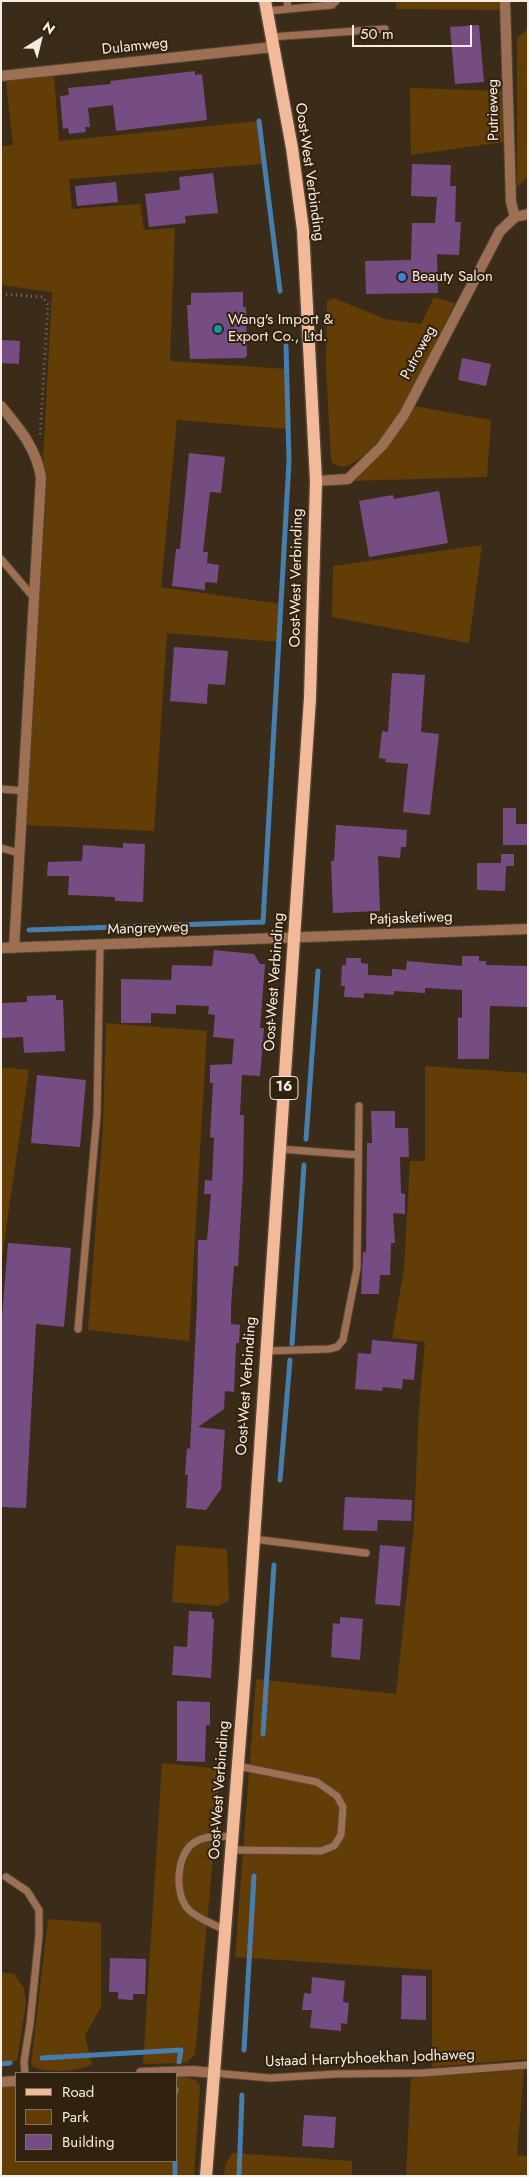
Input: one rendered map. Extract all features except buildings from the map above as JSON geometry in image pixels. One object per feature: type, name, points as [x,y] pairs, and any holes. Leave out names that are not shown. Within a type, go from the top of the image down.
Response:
[{"type":"main road","name":"Oost-West Verbinding","points":[[206,2176],[232,1850],[295,937],[310,698],[316,481],[303,230],[292,148],[266,6]]},
{"type":"street","name":"Putrieweg","points":[[505,1],[511,202],[515,217]]},
{"type":"street","name":"Dulamweg","points":[[1,76],[272,42]]},
{"type":"street","points":[[515,217],[528,214]]},
{"type":"street","name":"Putroweg","points":[[316,481],[348,479],[382,446],[404,415],[500,231],[515,217]]},
{"type":"street","points":[[1,406],[29,440],[39,463],[41,477],[14,948]]},
{"type":"street","name":"Patjasketiweg","points":[[295,937],[528,929]]},
{"type":"street","name":"Mangreyweg","points":[[1,948],[266,940],[295,937]]},
{"type":"street","points":[[167,2072],[193,2071],[213,2073]]},
{"type":"street","points":[[1,2082],[15,2081]]},
{"type":"lane","points":[[266,6],[332,5],[336,1]]},
{"type":"lane","points":[[272,42],[385,29]]},
{"type":"lane","points":[[1,559],[35,598]]},
{"type":"lane","points":[[1,789],[24,791]]},
{"type":"lane","points":[[1,848],[19,853]]},
{"type":"lane","points":[[78,1329],[96,1115],[100,946]]},
{"type":"lane","points":[[266,1351],[336,1348],[343,1340],[357,1268],[359,1106]]},
{"type":"lane","points":[[280,1149],[358,1154]]},
{"type":"lane","points":[[253,1539],[366,1553]]},
{"type":"lane","points":[[232,1850],[321,1851],[334,1846],[341,1835],[343,1807],[337,1796],[317,1782],[238,1766]]},
{"type":"lane","points":[[225,1930],[189,1911],[182,1902],[180,1877],[183,1857],[188,1847],[204,1838],[233,1836]]},
{"type":"lane","points":[[6,1877],[27,1891],[38,1910],[39,1934],[30,2024],[24,2062],[26,2072]]},
{"type":"lane","name":"Ustaad Harrybhoekhan Jodhaweg","points":[[213,2073],[270,2078],[424,2073],[528,2065]]},
{"type":"path","points":[[1,294],[43,297],[48,305],[39,463]]},
{"type":"green space","points":[[396,1],[500,1],[500,10],[396,9]]},
{"type":"green space","points":[[528,29],[528,177],[517,187],[517,38]]},
{"type":"green space","points":[[54,76],[59,141],[259,121],[263,164],[69,179],[72,209],[140,204],[144,230],[175,228],[170,361],[286,369],[288,429],[177,420],[161,587],[281,604],[279,642],[167,633],[154,831],[25,825],[47,479],[43,461],[52,292],[1,285],[1,146],[13,145],[6,81]]},
{"type":"green space","points":[[410,88],[503,91],[504,142],[411,155]]},
{"type":"green space","points":[[434,297],[455,303],[409,397],[378,442],[361,458],[343,467],[333,464],[331,460],[326,366],[327,301],[334,298],[385,319],[421,324]]},
{"type":"green space","points":[[414,406],[491,420],[487,477],[351,481],[387,448]]},
{"type":"green space","points":[[482,545],[469,643],[332,617],[333,566]]},
{"type":"green space","points":[[106,1023],[207,1031],[189,1341],[88,1330],[103,1127]]},
{"type":"green space","points":[[425,1066],[528,1073],[528,2059],[432,2067],[432,1970],[235,1957],[256,1679],[396,1694],[414,1526],[419,1408],[425,1342],[392,1338],[404,1269],[410,1161],[425,1161]]},
{"type":"green space","points":[[1,1067],[29,1070],[1,1264]]},
{"type":"green space","points":[[176,1545],[227,1549],[229,1601],[217,1606],[172,1602]]},
{"type":"green space","points":[[162,1763],[221,1769],[195,2055],[186,2063],[143,2064]]},
{"type":"green space","points":[[48,1919],[101,1923],[101,2007],[85,2035],[92,2064],[79,2069],[52,2071],[36,2068],[31,2065]]},
{"type":"green space","points":[[1,1972],[14,1974],[24,1988],[26,2003],[17,2061],[1,2064]]},
{"type":"green space","points":[[524,2070],[517,2155],[528,2156],[528,2176],[406,2176],[411,2078]]},
{"type":"green space","points":[[186,2077],[195,2080],[200,2085],[194,2176],[1,2176],[1,2086],[15,2085],[15,2162],[178,2162],[178,2078]]},
{"type":"green space","points":[[232,2153],[352,2161],[352,2176],[224,2176],[225,2165]]},
{"type":"waterway","points":[[259,121],[280,291]]},
{"type":"waterway","points":[[29,930],[263,922],[289,461],[286,346]]},
{"type":"waterway","points":[[306,1139],[318,971]]},
{"type":"waterway","points":[[292,1344],[304,1165]]},
{"type":"waterway","points":[[280,1480],[290,1360]]},
{"type":"waterway","points":[[263,1734],[274,1565]]},
{"type":"waterway","points":[[244,2050],[254,1876]]},
{"type":"waterway","points":[[42,2058],[181,2050],[179,2062]]},
{"type":"waterway","points":[[1,2064],[10,2063]]},
{"type":"waterway","points":[[239,2176],[242,2095]]},
{"type":"waterway","points":[[175,2162],[175,2176]]},
{"type":"place","name":"Beauty Salon","points":[[402,277]]},
{"type":"place","name":"Wang's Import & Export Co., Ltd.","points":[[218,329]]}]
